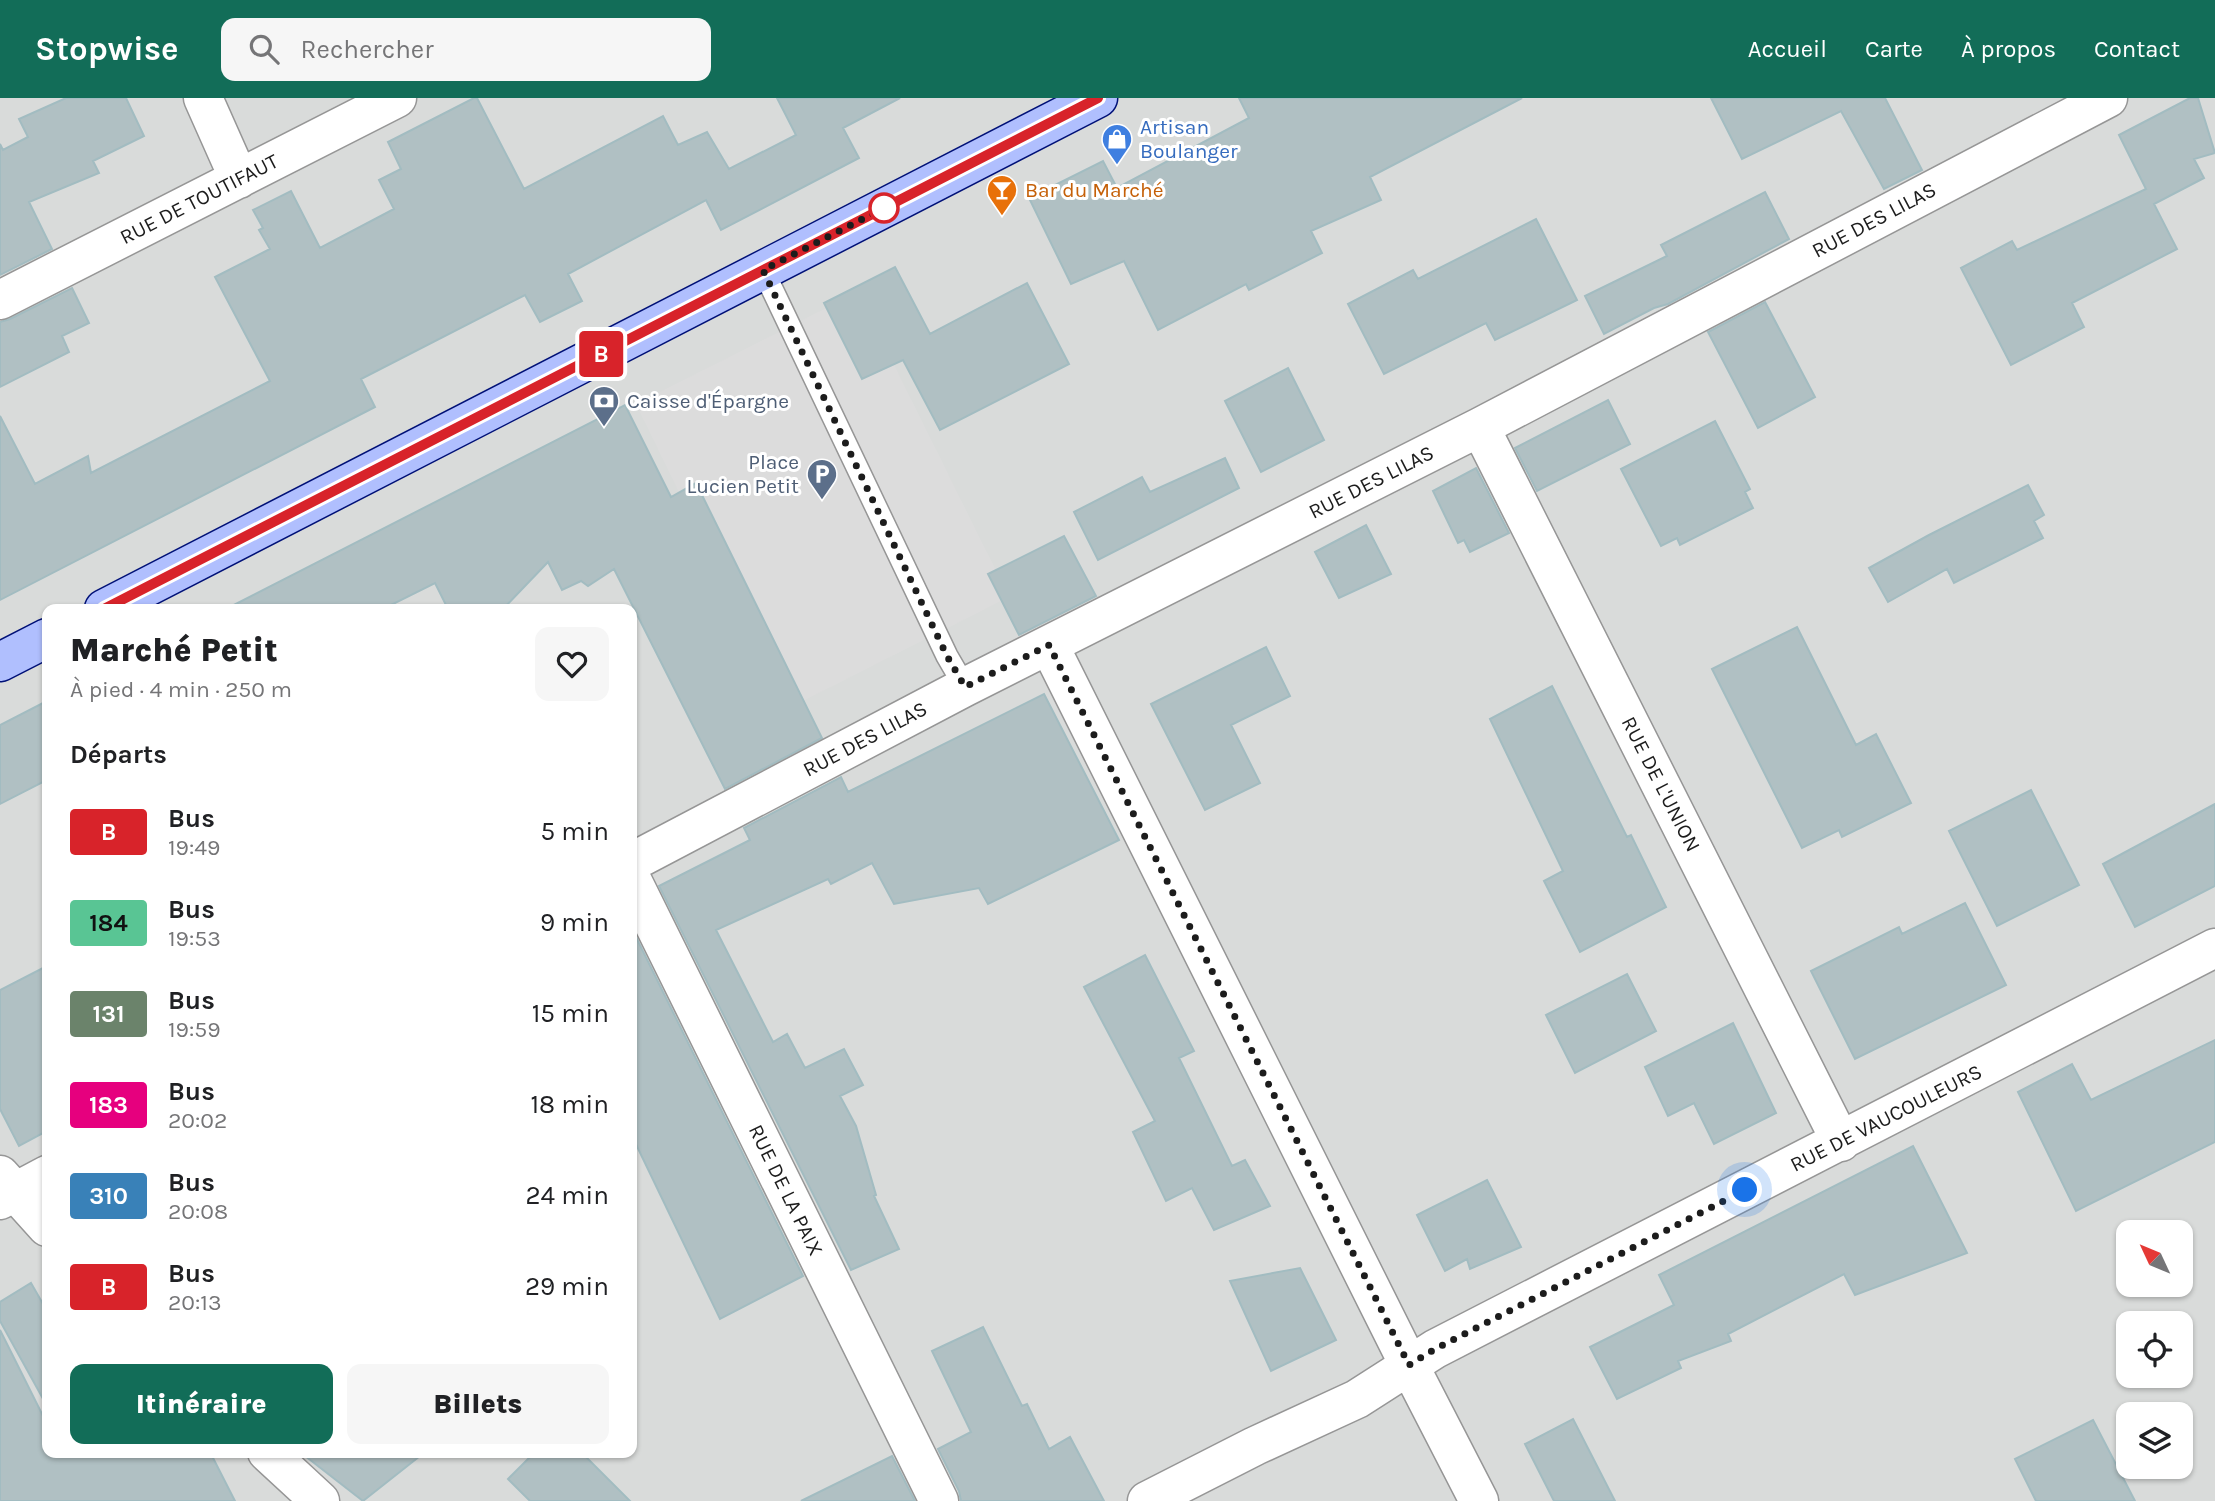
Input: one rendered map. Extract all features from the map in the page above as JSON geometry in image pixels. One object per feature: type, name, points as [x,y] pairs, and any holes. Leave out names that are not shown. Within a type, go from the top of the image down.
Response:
[{"type":"main road","points":[[114,604],[1098,98]]},
{"type":"main road","points":[[0,662],[42,641]]},
{"type":"street","points":[[204,98],[239,179]]},
{"type":"street","name":"RUE DE TOUTIFAUT","points":[[0,300],[397,98]]},
{"type":"street","name":"RUE DES LILAS","points":[[637,859],[965,687],[1480,427],[2108,98]]},
{"type":"street","name":"RUE DE L'UNION","points":[[1480,427],[1841,1142]]},
{"type":"street","points":[[1049,645],[1479,1501]]},
{"type":"street","name":"RUE DE LA PAIX","points":[[637,890],[939,1501]]},
{"type":"street","name":"RUE DE VAUCOULEURS","points":[[1147,1501],[1255,1446],[1357,1399],[1435,1349],[2215,948]]},
{"type":"street","points":[[16,1186],[42,1220]]},
{"type":"street","points":[[273,1458],[320,1501]]},
{"type":"lane","points":[[763,270],[942,645],[965,687]]},
{"type":"shaded area","points":[[0,98],[2215,98],[2215,1501],[0,1501]]},
{"type":"shaded area","name":"Place Lucien Petit","points":[[858,292],[1009,597],[785,710],[636,404]]},
{"type":"building","points":[[66,98],[126,98],[144,136],[93,161],[99,173],[29,202],[52,249],[0,275],[0,144],[3,150],[28,137],[19,119]]},
{"type":"building","points":[[477,98],[524,189],[663,116],[678,145],[707,132],[729,169],[796,135],[777,98],[900,98],[843,128],[859,158],[721,230],[706,200],[568,274],[582,301],[540,322],[525,295],[361,379],[375,407],[0,600],[0,416],[35,484],[88,456],[91,473],[270,381],[215,277],[270,249],[259,230],[263,228],[253,210],[291,191],[320,248],[394,209],[379,180],[401,169],[388,142]]},
{"type":"building","points":[[1239,98],[1522,98],[1370,177],[1381,200],[1311,231],[1322,253],[1249,290],[1246,284],[1158,330],[1124,261],[1071,284],[1029,198],[1103,161],[1117,188],[1249,118]]},
{"type":"building","points":[[1711,98],[1885,98],[1922,170],[1884,189],[1841,111],[1742,159]]},
{"type":"building","points":[[2190,98],[2198,98],[2215,153],[2194,159],[2204,178],[2154,204],[2177,249],[2072,303],[2084,327],[2011,365],[1961,268],[2012,241],[2017,250],[2146,189],[2119,135]]},
{"type":"building","points":[[1765,192],[1789,239],[1668,304],[1654,308],[1604,334],[1585,296],[1667,256],[1661,245]]},
{"type":"building","points":[[1536,219],[1577,300],[1495,340],[1486,323],[1384,374],[1348,304],[1413,270],[1418,279]]},
{"type":"building","points":[[895,267],[930,334],[1027,283],[1069,364],[940,430],[903,360],[862,379],[824,303]]},
{"type":"building","points":[[72,288],[89,323],[62,336],[69,352],[0,387],[0,322]]},
{"type":"building","points":[[1765,302],[1815,397],[1758,428],[1708,332]]},
{"type":"building","points":[[1288,368],[1324,440],[1261,472],[1225,401]]},
{"type":"building","points":[[1608,400],[1630,444],[1537,491],[1515,448]]},
{"type":"building","points":[[625,405],[671,497],[696,483],[822,738],[725,789],[637,615],[637,604],[632,604],[614,569],[588,586],[581,581],[562,590],[548,562],[508,604],[446,604],[435,583],[393,604],[236,604]]},
{"type":"building","points":[[1715,421],[1750,489],[1745,492],[1753,508],[1680,545],[1677,538],[1661,546],[1621,469]]},
{"type":"building","points":[[1225,458],[1239,488],[1098,560],[1074,512],[1142,477],[1150,492]]},
{"type":"building","points":[[1476,468],[1509,533],[1470,552],[1464,540],[1458,543],[1433,491]]},
{"type":"building","points":[[2028,485],[2044,515],[2034,521],[2043,538],[1954,583],[1947,569],[1888,602],[1869,568]]},
{"type":"building","points":[[1366,525],[1391,574],[1339,598],[1315,552]]},
{"type":"building","points":[[1064,536],[1096,596],[1019,635],[988,574]]},
{"type":"building","points":[[1797,627],[1856,745],[1876,734],[1911,803],[1842,837],[1839,830],[1802,848],[1712,669]]},
{"type":"building","points":[[1266,647],[1290,696],[1231,725],[1260,783],[1205,810],[1151,704]]},
{"type":"building","points":[[1552,686],[1627,837],[1631,835],[1666,907],[1580,952],[1544,881],[1563,871],[1490,719]]},
{"type":"building","points":[[1044,694],[1119,840],[988,904],[979,888],[894,904],[872,863],[831,884],[828,879],[716,930],[773,1042],[787,1034],[805,1068],[844,1049],[863,1085],[840,1096],[856,1126],[876,1195],[874,1196],[899,1249],[851,1270],[659,886],[750,840],[744,828],[841,777],[848,792]]},
{"type":"building","points":[[42,704],[42,783],[0,804],[0,725]]},
{"type":"building","points":[[2031,790],[2079,885],[1997,926],[1949,831]]},
{"type":"building","points":[[2215,804],[2215,886],[2135,927],[2103,864]]},
{"type":"building","points":[[1965,903],[2006,985],[1855,1059],[1811,971],[1899,927],[1902,934]]},
{"type":"building","points":[[637,939],[803,1276],[720,1319],[637,1146]]},
{"type":"building","points":[[1145,955],[1194,1051],[1179,1058],[1232,1166],[1245,1160],[1270,1206],[1214,1230],[1192,1188],[1166,1201],[1133,1132],[1155,1121],[1084,987]]},
{"type":"building","points":[[42,969],[42,1134],[19,1146],[0,1109],[0,990]]},
{"type":"building","points":[[1627,974],[1656,1031],[1575,1073],[1546,1015]]},
{"type":"building","points":[[1733,1023],[1776,1113],[1714,1144],[1694,1103],[1668,1116],[1645,1067]]},
{"type":"building","points":[[2215,1040],[2215,1142],[2076,1211],[2018,1092],[2072,1064],[2091,1100]]},
{"type":"building","points":[[1913,1146],[1967,1253],[1855,1295],[1844,1274],[1728,1334],[1731,1341],[1678,1361],[1681,1368],[1617,1399],[1590,1347],[1674,1305],[1659,1275]]},
{"type":"building","points":[[1487,1180],[1521,1247],[1470,1269],[1467,1259],[1445,1271],[1417,1215]]},
{"type":"building","points":[[1300,1268],[1336,1340],[1271,1371],[1230,1281]]},
{"type":"building","points":[[31,1283],[42,1302],[42,1397],[0,1321],[0,1302]]},
{"type":"building","points":[[983,1327],[1022,1406],[1027,1404],[1049,1449],[1070,1437],[1104,1501],[961,1501],[959,1491],[938,1449],[971,1432],[932,1351]]},
{"type":"building","points":[[0,1330],[42,1414],[42,1458],[213,1458],[235,1501],[0,1501]]},
{"type":"building","points":[[1573,1419],[1615,1501],[1554,1501],[1525,1444]]},
{"type":"building","points":[[2093,1420],[2116,1464],[2116,1479],[2124,1479],[2135,1501],[2036,1501],[2015,1459]]},
{"type":"building","points":[[892,1456],[915,1501],[801,1501]]},
{"type":"building","points":[[308,1458],[417,1458],[363,1501]]},
{"type":"building","points":[[529,1458],[587,1458],[630,1501],[530,1501],[508,1479]]},
{"type":"bus line","name":"B","points":[[114,604],[1098,98]]},
{"type":"place","name":"Artisan Boulanger","points":[[1117,166]]},
{"type":"place","name":"Bar du Marché","points":[[1002,217]]},
{"type":"place","name":"Caisse d'Épargne","points":[[604,428]]},
{"type":"place","name":"Place Lucien Petit","points":[[822,501]]},
{"type":"route","points":[[884,208],[763,270],[947,656],[965,687],[1049,645],[1409,1365],[1435,1349],[1745,1190]]}]
